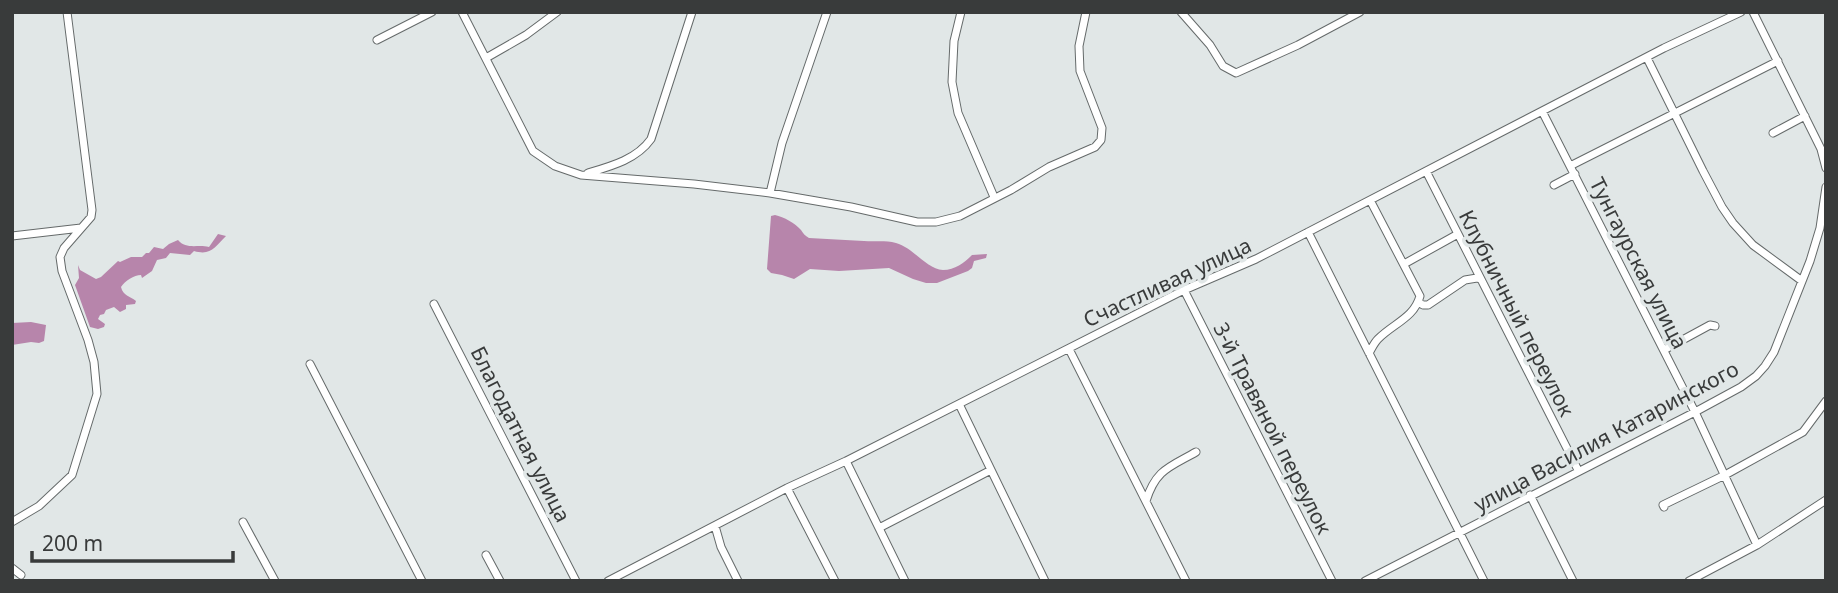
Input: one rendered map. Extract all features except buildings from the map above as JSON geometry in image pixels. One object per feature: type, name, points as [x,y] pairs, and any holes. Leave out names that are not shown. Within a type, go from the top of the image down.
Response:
[{"type":"street","points":[[12,522],[39,506],[72,475],[97,394],[88,340],[62,271],[60,257],[64,248],[91,217],[92,210],[67,12]]},
{"type":"street","points":[[377,40],[432,12]]},
{"type":"street","points":[[463,12],[533,151],[570,173],[771,193],[917,222],[936,222],[960,216],[1049,167],[1095,147],[1101,140],[1102,128],[1080,71],[1079,46],[1086,12]]},
{"type":"street","points":[[486,58],[526,35],[557,12]]},
{"type":"street","points":[[581,175],[624,161],[639,153],[652,139],[692,12]]},
{"type":"street","points":[[771,193],[782,143],[827,12]]},
{"type":"street","points":[[961,12],[954,41],[952,82],[958,113],[994,197]]},
{"type":"street","points":[[1181,12],[1210,45],[1223,66],[1236,73],[1360,12]]},
{"type":"street","name":"Счастливая улица","points":[[608,581],[787,488],[846,461],[1184,290],[1256,259],[1664,48],[1741,12]]},
{"type":"street","points":[[1753,12],[1821,149],[1826,168]]},
{"type":"street","points":[[1647,58],[1722,207],[1753,245],[1802,281]]},
{"type":"street","points":[[1570,166],[1778,61]]},
{"type":"street","name":"Тунгаурская улица","points":[[1542,111],[1695,411],[1757,545]]},
{"type":"street","points":[[1773,133],[1805,116]]},
{"type":"street","name":"Клубничный переулок","points":[[1426,171],[1578,470]]},
{"type":"street","points":[[1554,186],[1575,174]]},
{"type":"street","name":"улица Василия Катаринского","points":[[1365,581],[1741,387],[1756,376],[1773,352],[1802,281],[1820,228],[1826,187]]},
{"type":"street","points":[[1369,353],[1377,340],[1409,316],[1420,296],[1370,200]]},
{"type":"street","points":[[12,236],[82,228]]},
{"type":"street","points":[[1308,232],[1484,581]]},
{"type":"street","points":[[1404,264],[1458,234]]},
{"type":"street","points":[[1418,302],[1428,304],[1465,280],[1481,280]]},
{"type":"street","name":"3-й Травяной переулок","points":[[1184,290],[1332,581]]},
{"type":"street","name":"Благодатная улица","points":[[434,304],[576,581]]},
{"type":"street","points":[[1664,350],[1710,325],[1715,326]]},
{"type":"street","points":[[1069,348],[1186,581]]},
{"type":"street","points":[[310,364],[422,581]]},
{"type":"street","points":[[1664,507],[1663,505],[1726,475],[1803,432],[1826,401]]},
{"type":"street","points":[[959,404],[1045,581]]},
{"type":"street","points":[[1146,500],[1156,478],[1196,452]]},
{"type":"street","points":[[846,461],[905,581]]},
{"type":"street","points":[[879,528],[991,470]]},
{"type":"street","points":[[787,488],[835,581]]},
{"type":"street","points":[[1530,495],[1573,581]]},
{"type":"street","points":[[1689,581],[1757,545],[1826,500]]},
{"type":"street","points":[[243,522],[275,581]]},
{"type":"street","points":[[715,526],[721,547],[738,581]]},
{"type":"street","points":[[486,555],[500,581]]},
{"type":"street","points":[[12,568],[21,575]]},
{"type":"shaded area","points":[[775,215],[799,227],[809,238],[896,243],[937,269],[951,269],[972,255],[987,254],[986,258],[974,261],[968,271],[937,283],[913,279],[889,268],[839,271],[810,269],[794,279],[771,273],[767,269],[771,216]]},
{"type":"shaded area","points":[[218,234],[226,236],[209,251],[194,251],[190,255],[170,253],[166,258],[157,260],[152,271],[142,278],[138,275],[127,281],[121,287],[122,290],[136,301],[135,304],[126,305],[126,309],[120,312],[114,307],[106,310],[98,319],[105,324],[104,327],[90,327],[75,285],[79,278],[78,265],[80,270],[96,279],[118,261],[142,257],[154,247],[163,249],[178,240],[188,246],[209,247]]},
{"type":"shaded area","points":[[31,322],[46,325],[44,341],[12,345],[12,323]]}]
